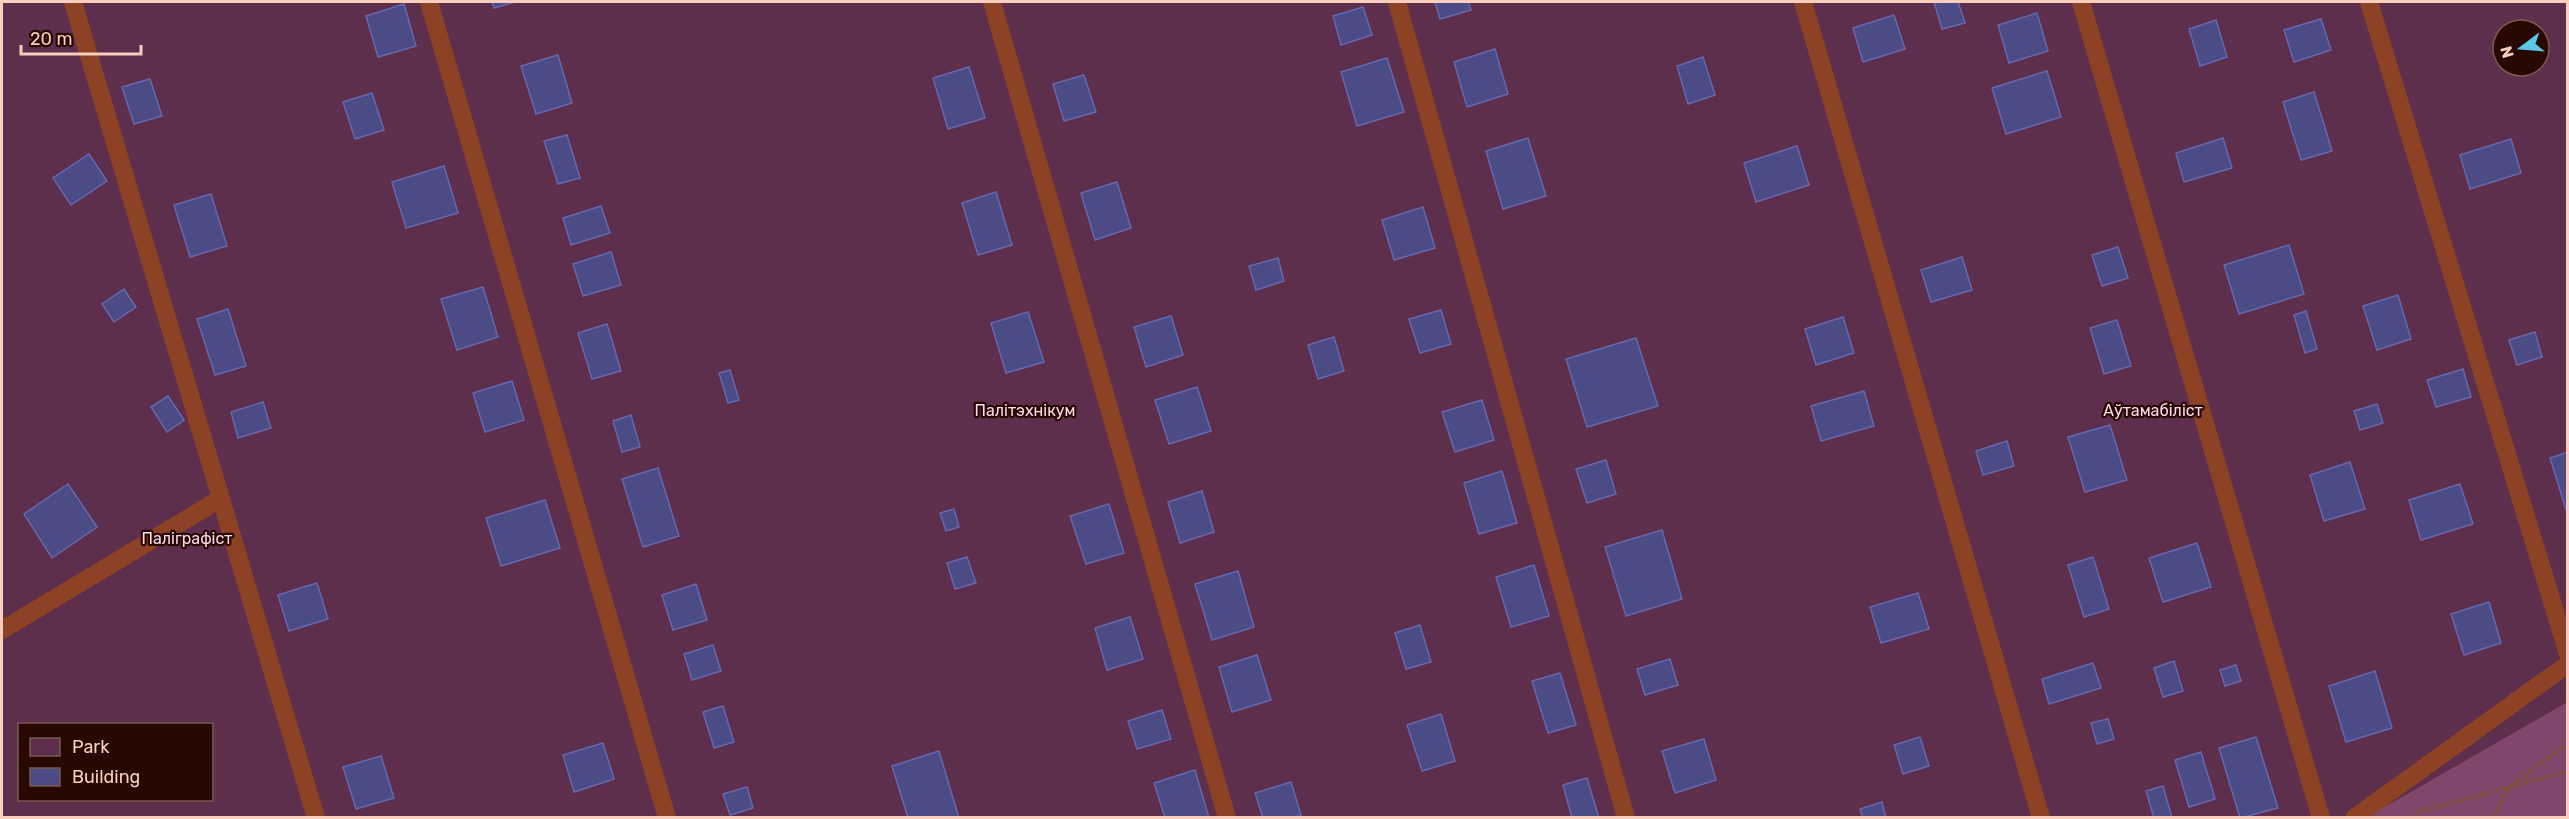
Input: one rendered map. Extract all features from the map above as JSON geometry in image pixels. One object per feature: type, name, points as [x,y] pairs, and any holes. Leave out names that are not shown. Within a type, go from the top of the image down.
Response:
[{"type":"lane","points":[[74,2],[316,818]]},
{"type":"lane","points":[[429,2],[667,818]]},
{"type":"lane","points":[[992,2],[1227,818]]},
{"type":"lane","points":[[1397,2],[1626,818]]},
{"type":"lane","points":[[1803,2],[2042,818]]},
{"type":"lane","points":[[2081,2],[2321,818]]},
{"type":"lane","points":[[2369,2],[2568,654]]},
{"type":"lane","points":[[2,630],[220,499]]},
{"type":"lane","points":[[2354,818],[2568,664]]},
{"type":"path","points":[[2493,818],[2509,787],[2568,743]]},
{"type":"path","points":[[2410,814],[2568,771]]},
{"type":"green space","points":[[2,2],[2567,2],[2567,702],[2367,817],[2,818]]},
{"type":"shaded area","points":[[2567,702],[2567,817],[2367,817]]},
{"type":"building","points":[[492,2],[515,2],[494,8]]},
{"type":"building","points":[[1435,2],[1468,2],[1471,10],[1440,19]]},
{"type":"building","points":[[1934,2],[1958,2],[1965,23],[1942,29]]},
{"type":"building","points":[[404,4],[416,46],[378,57],[366,16]]},
{"type":"building","points":[[1363,7],[1372,35],[1341,45],[1333,16]]},
{"type":"building","points":[[2037,13],[2048,51],[2009,63],[1998,25]]},
{"type":"building","points":[[1894,15],[1905,49],[1863,62],[1853,28]]},
{"type":"building","points":[[2321,19],[2331,50],[2294,62],[2284,30]]},
{"type":"building","points":[[2216,20],[2227,57],[2200,66],[2189,29]]},
{"type":"building","points":[[1495,49],[1508,94],[1467,107],[1454,62]]},
{"type":"building","points":[[558,55],[572,103],[536,114],[521,66]]},
{"type":"building","points":[[1703,57],[1715,95],[1688,104],[1677,66]]},
{"type":"building","points":[[1387,58],[1404,112],[1357,126],[1341,72]]},
{"type":"building","points":[[969,67],[985,118],[948,129],[933,78]]},
{"type":"building","points":[[2047,71],[2061,117],[2006,134],[1992,88]]},
{"type":"building","points":[[1084,75],[1096,112],[1064,121],[1053,84]]},
{"type":"building","points":[[150,79],[162,116],[134,124],[122,87]]},
{"type":"building","points":[[2314,92],[2332,151],[2301,160],[2283,102]]},
{"type":"building","points":[[372,93],[384,130],[355,139],[343,102]]},
{"type":"building","points":[[567,135],[580,178],[558,184],[544,141]]},
{"type":"building","points":[[1528,138],[1546,196],[1503,209],[1486,151]]},
{"type":"building","points":[[2223,138],[2232,168],[2184,182],[2176,153]]},
{"type":"building","points":[[2511,139],[2521,173],[2470,189],[2460,155]]},
{"type":"building","points":[[1797,146],[1809,185],[1756,202],[1744,163]]},
{"type":"building","points":[[89,154],[107,181],[71,205],[53,178]]},
{"type":"building","points":[[444,166],[458,213],[406,228],[392,182]]},
{"type":"building","points":[[1117,182],[1131,228],[1095,240],[1081,193]]},
{"type":"building","points":[[996,192],[1012,245],[978,255],[962,203]]},
{"type":"building","points":[[211,194],[227,246],[190,257],[174,205]]},
{"type":"building","points":[[601,206],[610,233],[571,245],[563,218]]},
{"type":"building","points":[[1423,207],[1435,248],[1394,260],[1382,220]]},
{"type":"building","points":[[2289,245],[2304,294],[2239,314],[2224,265]]},
{"type":"building","points":[[2118,247],[2128,278],[2102,286],[2092,255]]},
{"type":"building","points":[[611,252],[621,285],[583,296],[573,264]]},
{"type":"building","points":[[1962,257],[1972,290],[1931,302],[1921,270]]},
{"type":"building","points":[[1278,258],[1284,281],[1256,290],[1249,266]]},
{"type":"building","points":[[483,287],[498,337],[457,350],[441,299]]},
{"type":"building","points":[[124,289],[136,307],[114,322],[102,304]]},
{"type":"building","points":[[2398,295],[2411,339],[2377,350],[2363,306]]},
{"type":"building","points":[[228,309],[246,366],[215,375],[197,319]]},
{"type":"building","points":[[1441,310],[1451,344],[1420,353],[1409,319]]},
{"type":"building","points":[[2306,311],[2317,349],[2305,353],[2294,315]]},
{"type":"building","points":[[1028,312],[1044,362],[1006,373],[991,323]]},
{"type":"building","points":[[1171,316],[1183,355],[1146,367],[1134,327]]},
{"type":"building","points":[[1843,317],[1854,353],[1816,365],[1805,329]]},
{"type":"building","points":[[2117,320],[2131,366],[2104,374],[2090,328]]},
{"type":"building","points":[[607,324],[621,371],[592,379],[578,333]]},
{"type":"building","points":[[2535,332],[2542,357],[2517,365],[2509,340]]},
{"type":"building","points":[[1334,337],[1344,371],[1318,379],[1308,345]]},
{"type":"building","points":[[1636,338],[1658,406],[1587,427],[1566,359]]},
{"type":"building","points":[[2463,369],[2471,397],[2436,407],[2427,380]]},
{"type":"building","points":[[730,370],[739,400],[728,403],[719,373]]},
{"type":"building","points":[[512,381],[524,420],[485,432],[473,393]]},
{"type":"building","points":[[1197,387],[1211,431],[1169,444],[1155,400]]},
{"type":"building","points":[[1864,391],[1874,426],[1821,441],[1811,406]]},
{"type":"building","points":[[168,396],[184,420],[167,432],[151,407]]},
{"type":"building","points":[[1482,400],[1494,440],[1455,452],[1442,412]]},
{"type":"building","points":[[263,402],[271,428],[238,438],[231,412]]},
{"type":"building","points":[[2377,404],[2383,423],[2360,430],[2354,411]]},
{"type":"building","points":[[631,415],[640,447],[622,452],[613,421]]},
{"type":"building","points":[[2110,425],[2127,480],[2085,492],[2068,437]]},
{"type":"building","points":[[2007,441],[2014,466],[1983,475],[1976,451]]},
{"type":"building","points":[[2568,452],[2568,516],[2550,458]]},
{"type":"building","points":[[1606,460],[1616,494],[1587,503],[1576,469]]},
{"type":"building","points":[[2350,462],[2365,509],[2324,521],[2310,475]]},
{"type":"building","points":[[658,468],[679,536],[643,547],[622,479]]},
{"type":"building","points":[[1502,471],[1517,523],[1479,534],[1464,483]]},
{"type":"building","points":[[68,484],[97,527],[52,558],[24,514]]},
{"type":"building","points":[[2460,484],[2473,524],[2421,540],[2409,500]]},
{"type":"building","points":[[1202,491],[1214,532],[1180,543],[1168,502]]},
{"type":"building","points":[[545,500],[560,548],[501,566],[486,518]]},
{"type":"building","points":[[1109,504],[1124,553],[1086,564],[1070,516]]},
{"type":"building","points":[[954,509],[959,527],[946,531],[940,513]]},
{"type":"building","points":[[1662,530],[1682,599],[1626,616],[1605,547]]},
{"type":"building","points":[[2197,543],[2211,587],[2163,602],[2149,558]]},
{"type":"building","points":[[967,557],[976,583],[955,589],[947,563]]},
{"type":"building","points":[[2093,557],[2109,609],[2084,617],[2068,565]]},
{"type":"building","points":[[1534,565],[1549,616],[1511,627],[1496,577]]},
{"type":"building","points":[[1238,571],[1254,627],[1212,640],[1195,584]]},
{"type":"building","points":[[317,583],[328,619],[289,631],[278,595]]},
{"type":"building","points":[[696,584],[707,620],[673,630],[662,595]]},
{"type":"building","points":[[1918,593],[1929,629],[1881,643],[1870,607]]},
{"type":"building","points":[[2489,602],[2501,643],[2464,655],[2451,614]]},
{"type":"building","points":[[1130,617],[1143,659],[1107,670],[1095,628]]},
{"type":"building","points":[[1420,625],[1431,662],[1406,669],[1395,633]]},
{"type":"building","points":[[713,645],[721,671],[692,680],[684,654]]},
{"type":"building","points":[[1257,655],[1271,700],[1232,712],[1219,667]]},
{"type":"building","points":[[1670,659],[1678,685],[1645,695],[1637,669]]},
{"type":"building","points":[[2174,661],[2183,691],[2163,697],[2154,668]]},
{"type":"building","points":[[2093,663],[2101,688],[2049,704],[2042,679]]},
{"type":"building","points":[[2236,665],[2241,681],[2225,686],[2220,670]]},
{"type":"building","points":[[2375,671],[2392,728],[2346,742],[2329,686]]},
{"type":"building","points":[[1560,673],[1576,725],[1548,733],[1532,681]]},
{"type":"building","points":[[723,706],[734,742],[714,748],[703,712]]},
{"type":"building","points":[[1162,710],[1171,739],[1137,749],[1128,721]]},
{"type":"building","points":[[1441,714],[1455,761],[1422,771],[1407,725]]},
{"type":"building","points":[[2108,719],[2114,739],[2097,744],[2091,723]]},
{"type":"building","points":[[1920,737],[1929,766],[1903,774],[1894,745]]},
{"type":"building","points":[[2256,737],[2278,808],[2240,818],[2219,748]]},
{"type":"building","points":[[1704,739],[1716,780],[1675,793],[1662,751]]},
{"type":"building","points":[[603,743],[614,779],[574,792],[563,755]]},
{"type":"building","points":[[939,751],[959,818],[908,818],[892,766]]},
{"type":"building","points":[[2201,752],[2215,799],[2189,807],[2175,760]]},
{"type":"building","points":[[381,756],[394,798],[356,809],[343,767]]},
{"type":"building","points":[[1195,770],[1209,818],[1165,818],[1154,783]]},
{"type":"building","points":[[1587,778],[1599,818],[1572,818],[1563,785]]},
{"type":"building","points":[[1291,782],[1301,815],[1293,818],[1263,818],[1255,793]]},
{"type":"building","points":[[2163,786],[2172,818],[2154,818],[2146,791]]},
{"type":"building","points":[[747,787],[753,808],[730,815],[723,794]]},
{"type":"building","points":[[1882,802],[1886,818],[1863,818],[1860,809]]},
{"type":"park label","name":"Палітэхнікум","points":[[1025,410]]},
{"type":"park label","name":"Аўтамабіліст","points":[[2153,410]]},
{"type":"park label","name":"Паліграфіст","points":[[187,538]]}]
